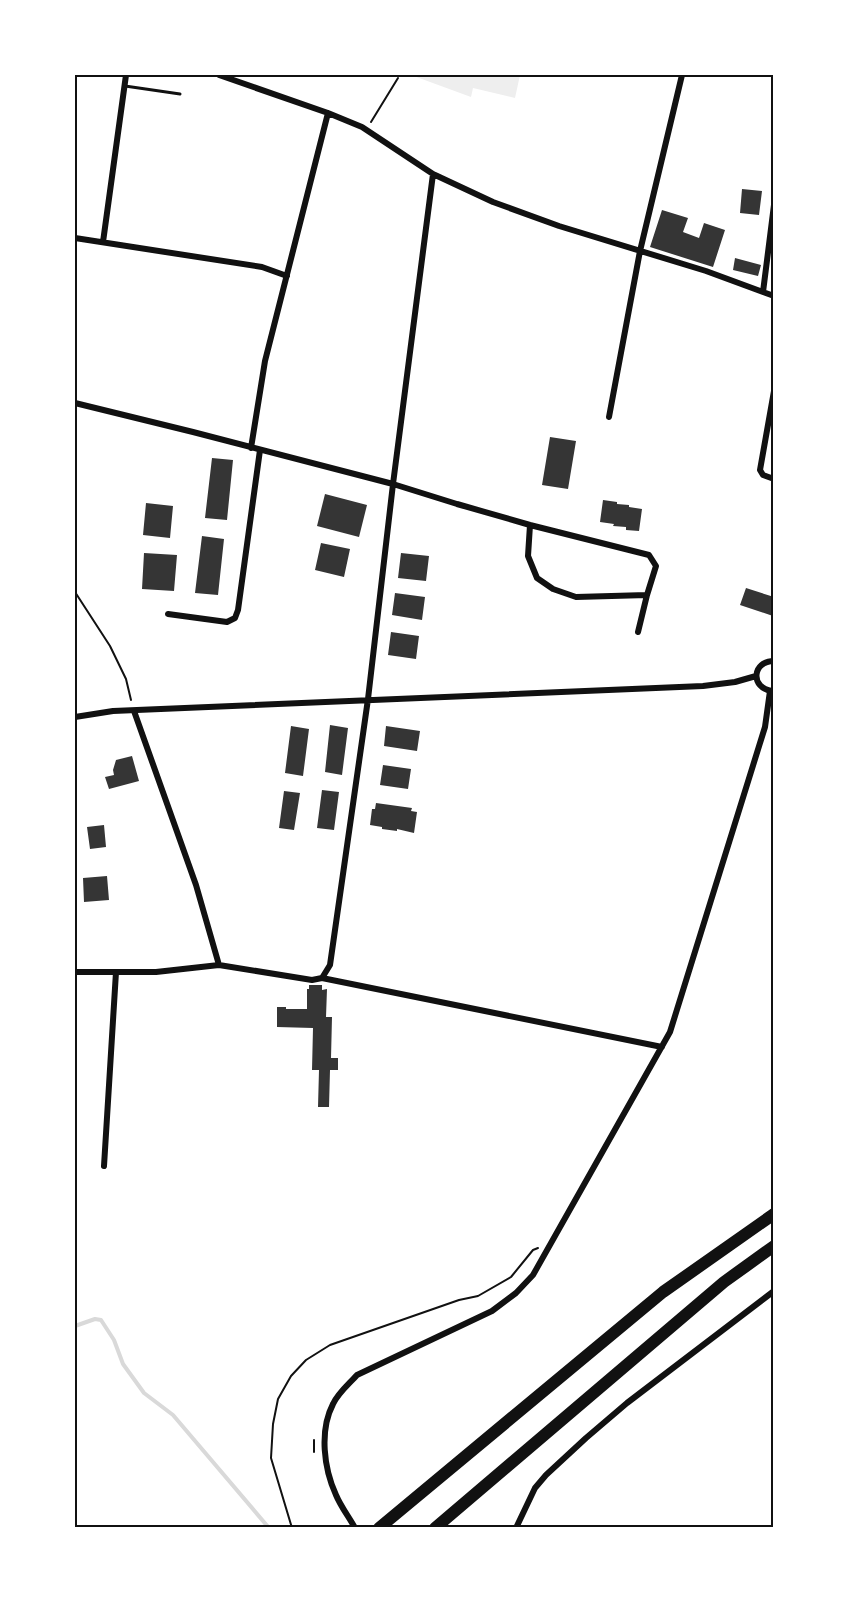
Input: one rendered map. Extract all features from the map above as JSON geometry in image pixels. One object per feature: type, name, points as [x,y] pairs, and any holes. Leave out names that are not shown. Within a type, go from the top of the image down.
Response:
[{"type":"highway","points":[[379,1528],[663,1292],[774,1214]]},
{"type":"highway","points":[[435,1528],[724,1282],[774,1246]]},
{"type":"street","points":[[103,242],[126,75]]},
{"type":"street","points":[[219,75],[328,113],[367,130],[434,174],[493,202],[559,226],[705,271],[774,296]]},
{"type":"street","points":[[609,417],[640,251],[682,75]]},
{"type":"street","points":[[251,448],[265,361],[328,113]]},
{"type":"street","points":[[322,978],[330,965],[368,699],[393,484],[434,174]]},
{"type":"street","points":[[763,292],[774,205]]},
{"type":"street","points":[[75,238],[262,267],[287,276]]},
{"type":"street","points":[[774,391],[760,470],[763,475],[774,479]]},
{"type":"street","points":[[75,403],[393,484],[530,525],[649,555],[656,566],[646,595],[638,632]]},
{"type":"street","points":[[168,614],[227,622],[235,618],[260,450]]},
{"type":"street","points":[[530,525],[528,556],[537,578],[553,589],[576,597],[646,595]]},
{"type":"street","points":[[355,1528],[337,1497],[328,1474],[325,1448],[326,1425],[333,1404],[357,1376],[492,1311],[516,1293],[533,1275],[670,1032],[765,727],[772,691],[762,688],[756,676],[762,664],[774,661]]},
{"type":"street","points":[[75,717],[113,711],[703,686],[735,682],[756,676]]},
{"type":"street","points":[[134,711],[196,885],[219,965]]},
{"type":"street","points":[[75,972],[156,972],[219,965],[312,980],[322,978],[662,1047]]},
{"type":"street","points":[[104,1166],[116,972]]},
{"type":"street","points":[[516,1528],[535,1488],[586,1438],[635,1396],[774,1291]]},
{"type":"lane","points":[[124,85],[180,94]]},
{"type":"path","points":[[367,130],[398,78]]},
{"type":"path","points":[[75,592],[110,646],[126,679],[130,700]]},
{"type":"path","points":[[315,1437],[313,1446],[315,1458]]},
{"type":"shaded area","points":[[411,75],[520,75],[515,98],[473,88],[471,97]]},
{"type":"building","points":[[742,189],[762,191],[759,215],[740,213]]},
{"type":"building","points":[[662,210],[688,218],[683,232],[699,238],[704,223],[725,230],[713,267],[650,247]]},
{"type":"building","points":[[735,258],[761,265],[758,276],[733,270]]},
{"type":"building","points":[[550,437],[576,441],[568,489],[542,485]]},
{"type":"building","points":[[212,458],[233,460],[227,520],[205,518]]},
{"type":"building","points":[[325,494],[367,505],[359,537],[317,526]]},
{"type":"building","points":[[603,500],[642,509],[639,531],[626,530],[626,527],[600,522]]},
{"type":"building","points":[[146,503],[173,506],[170,538],[143,535]]},
{"type":"building","points":[[202,536],[224,539],[218,595],[195,593]]},
{"type":"building","points":[[321,543],[350,549],[344,577],[315,570]]},
{"type":"building","points":[[144,553],[177,555],[174,591],[142,589]]},
{"type":"building","points":[[401,553],[429,556],[426,581],[398,578]]},
{"type":"building","points":[[746,588],[774,597],[773,616],[740,605]]},
{"type":"building","points":[[395,593],[425,597],[422,620],[392,615]]},
{"type":"building","points":[[391,632],[419,636],[416,659],[388,655]]},
{"type":"building","points":[[330,725],[348,728],[342,775],[325,772]]},
{"type":"building","points":[[291,726],[309,729],[303,776],[285,773]]},
{"type":"building","points":[[386,726],[420,731],[417,751],[384,746]]},
{"type":"building","points":[[132,756],[139,781],[109,789],[105,777],[114,775],[116,760]]},
{"type":"building","points":[[383,765],[411,769],[408,789],[380,785]]},
{"type":"building","points":[[322,790],[339,792],[334,830],[317,828]]},
{"type":"building","points":[[284,791],[300,793],[294,830],[279,828]]},
{"type":"building","points":[[376,803],[412,808],[411,811],[417,812],[414,833],[370,825],[372,809],[375,809]]},
{"type":"building","points":[[104,825],[106,847],[90,849],[87,827]]},
{"type":"building","points":[[107,876],[109,900],[84,902],[83,878]]},
{"type":"building","points":[[309,985],[322,985],[322,990],[327,989],[326,1017],[332,1017],[331,1058],[338,1058],[338,1070],[330,1070],[329,1107],[318,1107],[319,1070],[312,1070],[313,1028],[277,1027],[277,1007],[307,1009]]},
{"type":"waterway","points":[[75,1326],[95,1319],[101,1320],[114,1340],[123,1364],[144,1393],[173,1415],[269,1528]]}]
